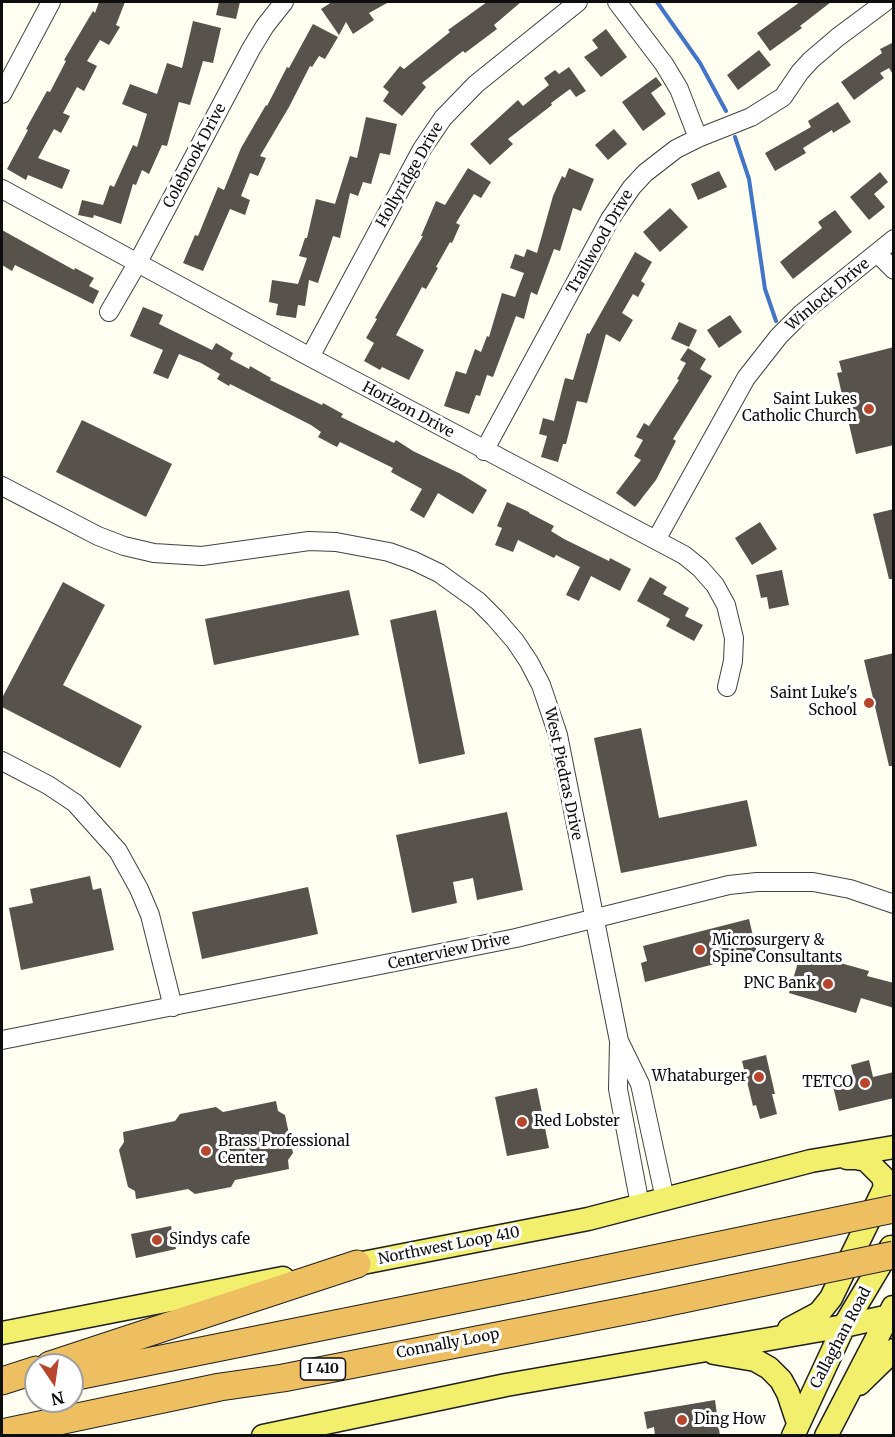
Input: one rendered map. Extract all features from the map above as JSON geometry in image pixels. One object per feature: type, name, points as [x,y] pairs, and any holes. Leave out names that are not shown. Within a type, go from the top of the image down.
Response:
[{"type":"highway","points":[[84,1375],[894,1209]]},
{"type":"highway","name":"Connally Loop","points":[[2,1432],[220,1387],[283,1378],[645,1307],[894,1255]]},
{"type":"highway","points":[[84,1354],[357,1264]]},
{"type":"highway","points":[[2,1381],[24,1374]]},
{"type":"highway","points":[[2,1391],[24,1386]]},
{"type":"main road","name":"Northwest Loop 410","points":[[2,1333],[588,1219],[811,1161],[894,1147]]},
{"type":"main road","points":[[768,1338],[819,1313],[831,1298],[885,1187],[883,1177],[866,1160],[856,1158],[811,1161]]},
{"type":"main road","name":"Callaghan Road","points":[[795,1429],[844,1326],[894,1243]]},
{"type":"main road","points":[[275,1434],[506,1385],[844,1326],[892,1312]]},
{"type":"main road","name":"Callaghan Road","points":[[826,1436],[873,1342],[892,1312]]},
{"type":"main road","points":[[698,1350],[755,1360],[769,1368],[788,1393],[795,1429]]},
{"type":"main road","points":[[848,1396],[894,1350]]},
{"type":"street","points":[[2,94],[51,2]]},
{"type":"street","name":"Colebrook Drive","points":[[109,312],[251,49],[284,2]]},
{"type":"street","name":"Hollyridge Drive","points":[[310,357],[422,149],[443,118],[476,84],[578,2]]},
{"type":"street","points":[[617,2],[674,81],[690,113],[698,138]]},
{"type":"street","name":"Trailwood Drive","points":[[484,451],[620,202],[645,173],[676,149],[751,117],[783,97],[811,60],[885,2]]},
{"type":"street","name":"Horizon Drive","points":[[2,189],[484,451],[684,555],[715,585],[726,605],[734,638],[733,661],[727,687]]},
{"type":"street","name":"Winlock Drive","points":[[656,540],[746,378],[779,336],[801,314],[894,238]]},
{"type":"street","points":[[877,253],[894,270]]},
{"type":"street","name":"West Piedras Drive","points":[[2,486],[74,525],[124,546],[154,552],[202,555],[309,541],[336,542],[389,552],[414,561],[457,585],[478,601],[515,641],[541,686],[558,735],[619,1041],[618,1089],[640,1205]]},
{"type":"street","points":[[2,761],[75,802],[118,851],[140,889],[150,915],[173,1007]]},
{"type":"street","name":"Centerview Drive","points":[[2,1040],[360,970],[595,920],[729,885],[757,882],[813,882],[850,889],[894,904]]},
{"type":"street","name":"West Piedras Drive","points":[[619,1041],[640,1084],[665,1199]]},
{"type":"building","points":[[99,2],[125,2],[116,25],[120,27],[109,45],[100,40],[87,61],[97,66],[84,91],[77,87],[63,113],[70,116],[61,133],[54,129],[38,158],[70,170],[62,189],[28,175],[26,180],[7,169],[47,91],[50,92],[66,61],[64,60],[93,11],[95,13]]},
{"type":"building","points":[[219,2],[240,2],[236,19],[216,15]]},
{"type":"building","points":[[332,2],[389,2],[369,13],[374,20],[353,34],[346,22],[339,35],[321,9]]},
{"type":"building","points":[[487,2],[521,2],[494,25],[497,29],[465,53],[463,51],[422,83],[426,87],[402,116],[383,101],[389,92],[383,87],[400,66],[404,69],[450,32],[448,30]]},
{"type":"building","points":[[800,2],[831,2],[800,26],[802,28],[770,51],[757,33]]},
{"type":"building","points":[[193,21],[221,28],[213,63],[203,61],[190,105],[179,102],[167,146],[162,145],[149,174],[142,170],[136,185],[133,184],[121,224],[94,215],[93,218],[78,215],[82,200],[103,205],[110,185],[114,187],[133,145],[137,147],[147,114],[122,104],[130,84],[157,94],[167,63],[182,68]]},
{"type":"building","points":[[313,24],[338,37],[325,59],[319,56],[312,67],[310,66],[260,156],[266,158],[258,176],[250,173],[241,196],[250,200],[245,215],[230,209],[203,271],[183,263],[195,235],[198,236],[218,187],[224,190],[241,148]]},
{"type":"building","points":[[606,29],[627,57],[601,77],[584,57],[598,48],[592,40]]},
{"type":"building","points":[[894,42],[894,76],[889,68],[880,73],[884,78],[854,100],[841,82],[882,53],[880,49]]},
{"type":"building","points":[[759,50],[771,65],[738,90],[727,75]]},
{"type":"building","points":[[569,67],[586,91],[576,97],[570,89],[551,103],[552,105],[508,139],[513,144],[490,165],[470,144],[518,100],[523,106],[549,85],[544,78],[555,70],[559,74]]},
{"type":"building","points":[[656,77],[662,85],[651,93],[666,114],[643,131],[622,102]]},
{"type":"building","points":[[838,102],[851,122],[833,133],[832,130],[803,148],[806,153],[775,171],[765,153],[811,127],[808,121]]},
{"type":"building","points":[[366,117],[397,124],[390,155],[380,153],[371,184],[363,182],[358,196],[350,193],[340,238],[333,236],[318,283],[309,280],[305,306],[298,305],[296,318],[276,315],[278,304],[269,302],[272,280],[298,284],[307,258],[299,256],[305,238],[307,238],[316,199],[335,204],[350,156],[357,158]]},
{"type":"building","points":[[614,129],[627,144],[608,160],[595,145]]},
{"type":"building","points":[[468,168],[491,182],[481,198],[474,194],[456,223],[460,225],[452,243],[450,242],[426,289],[422,287],[396,335],[424,350],[409,380],[382,367],[380,370],[364,361],[374,343],[366,338],[377,319],[375,318],[423,236],[421,236],[436,201],[445,205]]},
{"type":"building","points":[[569,168],[594,179],[581,211],[573,208],[560,251],[554,249],[537,295],[531,292],[524,319],[516,316],[493,377],[487,375],[480,396],[476,395],[469,414],[444,406],[456,371],[466,374],[475,349],[481,352],[487,336],[489,337],[502,293],[515,297],[524,273],[510,268],[515,254],[524,257],[527,249],[537,253],[553,196],[562,176],[565,178]]},
{"type":"building","points":[[719,171],[727,187],[698,200],[691,184]]},
{"type":"building","points":[[880,172],[888,182],[874,194],[885,207],[869,220],[850,197]]},
{"type":"building","points":[[670,208],[688,227],[660,252],[643,232]]},
{"type":"building","points":[[835,210],[852,232],[793,279],[780,262],[822,228],[818,222]]},
{"type":"building","points":[[2,230],[74,270],[75,268],[94,278],[89,286],[99,291],[93,304],[15,265],[12,271],[2,265]]},
{"type":"building","points":[[635,252],[652,262],[641,281],[645,284],[638,297],[633,294],[622,313],[633,320],[620,342],[606,334],[587,403],[577,401],[566,444],[563,444],[558,462],[541,457],[547,436],[539,434],[543,418],[554,421],[565,378],[573,380],[587,333],[589,334]]},
{"type":"building","points":[[143,307],[163,315],[159,324],[212,350],[216,343],[233,353],[230,359],[249,369],[250,366],[271,378],[270,380],[322,405],[323,403],[343,414],[341,417],[394,443],[396,440],[487,490],[473,514],[438,493],[424,518],[410,510],[422,489],[391,472],[393,468],[340,442],[337,447],[318,437],[321,432],[311,425],[230,384],[229,386],[217,379],[220,374],[201,363],[179,354],[168,379],[153,373],[163,350],[130,336]]},
{"type":"building","points":[[730,315],[742,332],[719,348],[707,330]]},
{"type":"building","points":[[679,322],[697,330],[689,347],[671,339]]},
{"type":"building","name":"Saint Lukes Catholic Church","points":[[894,347],[894,445],[856,454],[837,373],[842,372],[839,361]]},
{"type":"building","points":[[688,348],[706,359],[700,369],[712,376],[673,439],[676,441],[656,480],[635,507],[616,493],[641,460],[634,456],[643,440],[636,437],[644,423],[649,426],[679,380],[677,379],[686,363],[680,360]]},
{"type":"building","points":[[82,420],[172,464],[146,517],[56,472]]},
{"type":"building","points":[[507,502],[554,526],[551,531],[564,539],[631,569],[620,591],[591,576],[579,601],[566,595],[580,567],[556,555],[554,558],[518,540],[513,552],[495,545],[502,528],[497,526]]},
{"type":"building","points":[[894,509],[894,579],[889,579],[873,514]]},
{"type":"building","points":[[760,522],[777,549],[752,565],[735,538]]},
{"type":"building","points":[[782,570],[789,605],[769,609],[767,597],[761,598],[756,575]]},
{"type":"building","points":[[650,577],[667,587],[663,594],[689,608],[685,616],[703,625],[694,641],[666,626],[670,619],[637,601]]},
{"type":"building","points":[[63,582],[105,605],[63,685],[142,726],[120,768],[2,707],[2,698]]},
{"type":"building","points":[[349,590],[359,635],[214,665],[205,619]]},
{"type":"building","points":[[436,610],[465,754],[419,764],[390,620]]},
{"type":"building","points":[[894,653],[894,766],[889,766],[864,660]]},
{"type":"building","points":[[641,728],[659,818],[747,800],[757,846],[621,873],[594,738]]},
{"type":"building","points":[[507,812],[523,890],[477,900],[473,878],[453,882],[457,903],[412,913],[396,835]]},
{"type":"building","points":[[90,876],[93,890],[101,888],[114,950],[21,970],[9,908],[33,903],[30,889]]},
{"type":"building","points":[[308,887],[318,934],[202,959],[192,912]]},
{"type":"building","name":"Microsurgery & Spine Consultants","points":[[749,919],[757,953],[645,982],[641,963],[647,961],[643,946]]},
{"type":"building","name":"PNC Bank","points":[[801,952],[869,971],[867,976],[894,983],[894,1008],[861,998],[856,1013],[789,993]]},
{"type":"building","name":"Whataburger","points":[[766,1055],[777,1114],[760,1119],[756,1105],[753,1106],[742,1061]]},
{"type":"building","points":[[869,1060],[873,1077],[894,1072],[894,1098],[839,1111],[833,1086],[855,1081],[851,1065]]},
{"type":"building","name":"Red Lobster","points":[[537,1088],[549,1148],[507,1156],[495,1097]]},
{"type":"building","name":"Brass Professional Center","points":[[276,1101],[278,1111],[285,1115],[293,1153],[288,1160],[289,1169],[235,1180],[231,1187],[195,1194],[188,1189],[136,1199],[135,1191],[128,1187],[119,1150],[124,1142],[123,1132],[175,1121],[180,1114],[216,1107],[223,1112]]},
{"type":"building","points":[[171,1226],[176,1249],[136,1258],[131,1234]]},
{"type":"building","name":"Ding How","points":[[715,1400],[720,1436],[655,1436],[654,1427],[647,1429],[644,1412]]},
{"type":"waterway","points":[[657,2],[700,63],[726,111]]},
{"type":"waterway","points":[[735,137],[749,179],[765,289],[776,321]]},
{"type":"place","name":"Saint Lukes Catholic Church","points":[[869,409]]},
{"type":"place","name":"Saint Luke's School","points":[[869,703]]},
{"type":"place","name":"Microsurgery & Spine Consultants","points":[[700,950]]},
{"type":"place","name":"PNC Bank","points":[[828,984]]},
{"type":"place","name":"Whataburger","points":[[759,1077]]},
{"type":"place","name":"TETCO","points":[[865,1083]]},
{"type":"place","name":"Red Lobster","points":[[522,1122]]},
{"type":"place","name":"Brass Professional Center","points":[[206,1151]]},
{"type":"place","name":"Sindys cafe","points":[[157,1240]]},
{"type":"place","name":"Ding How","points":[[682,1420]]}]
